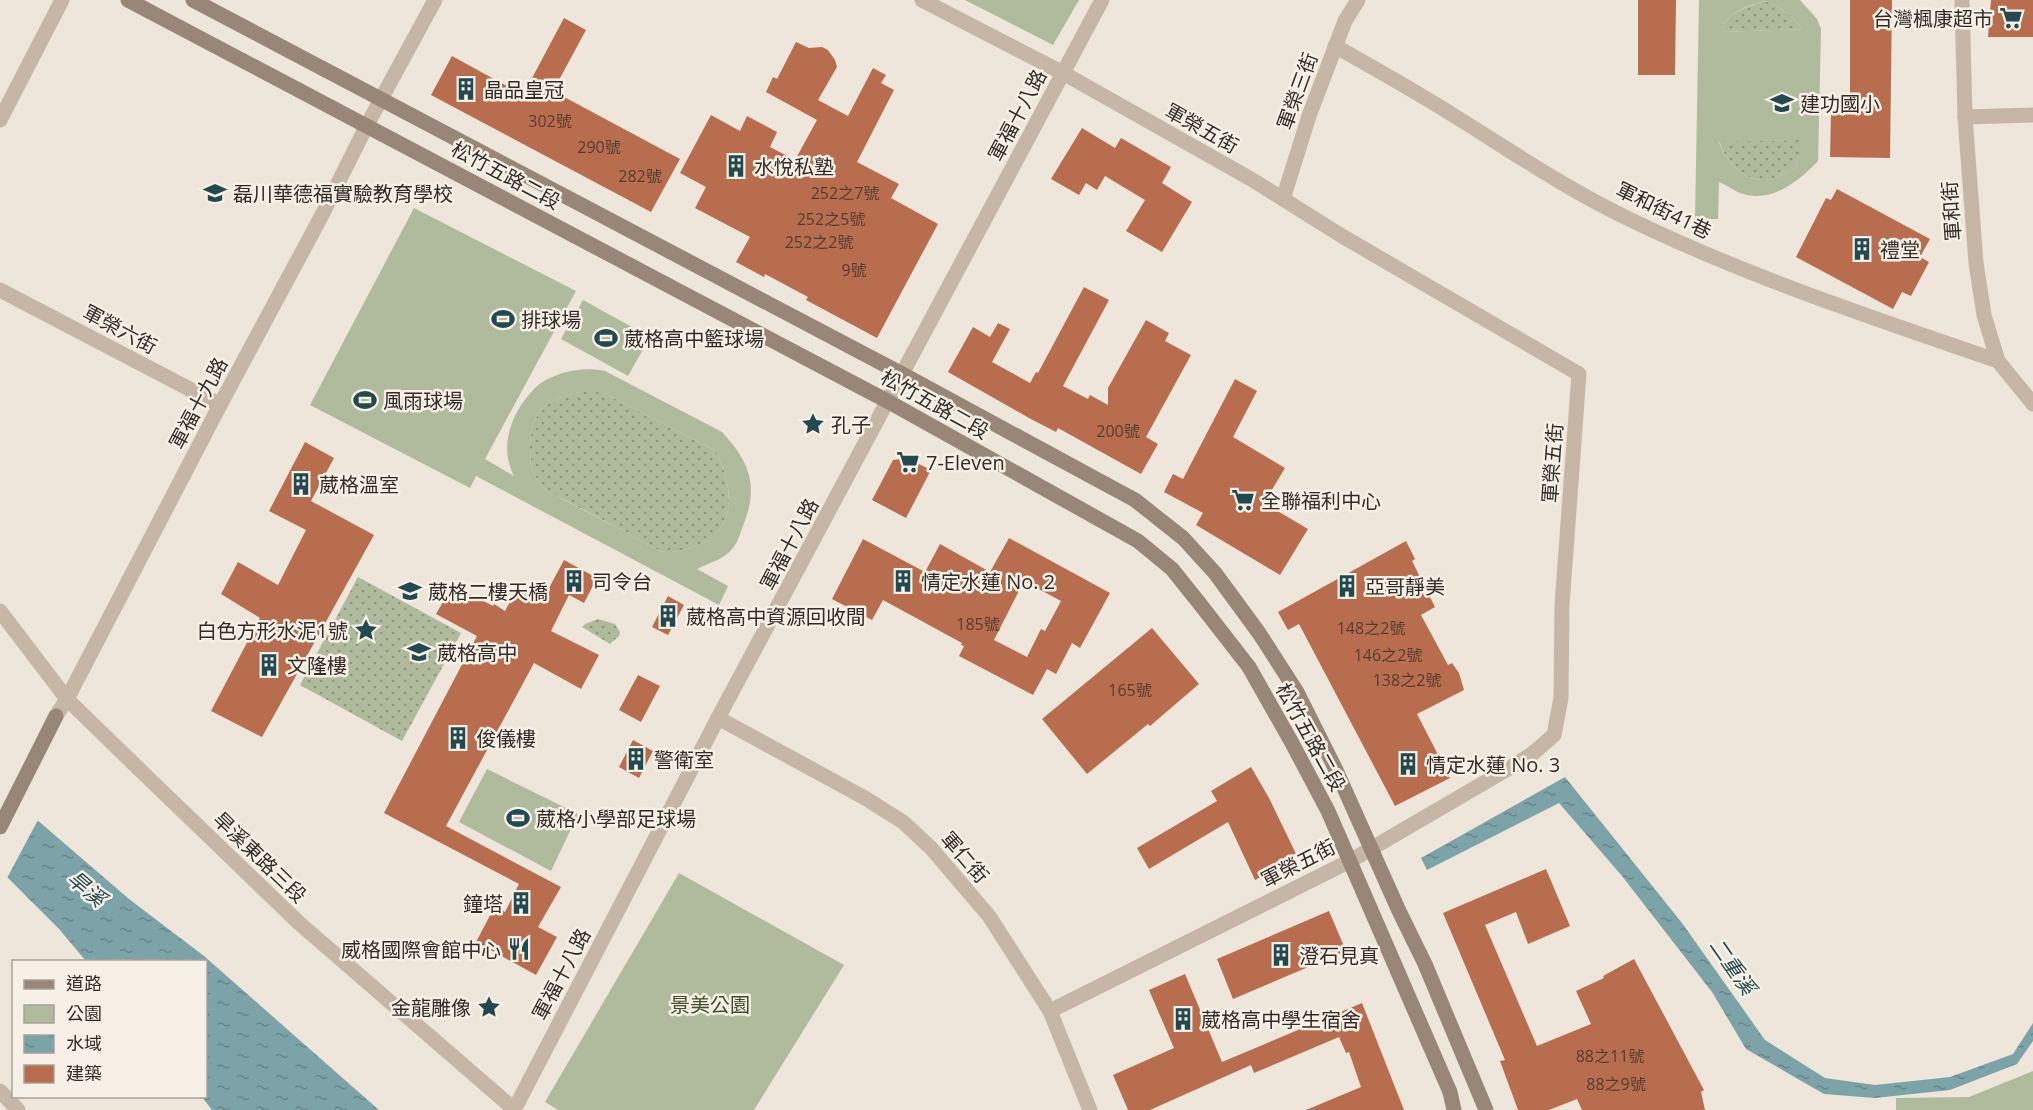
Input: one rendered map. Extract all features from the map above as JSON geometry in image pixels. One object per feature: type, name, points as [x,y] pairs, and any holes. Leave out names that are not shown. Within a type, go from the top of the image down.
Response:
[{"type":"street","points":[[0,120],[62,0]]},
{"type":"street","name":"松竹五路二段","points":[[128,0],[889,402],[1138,541],[1172,569],[1249,667],[1328,811],[1450,1092],[1454,1110]]},
{"type":"street","name":"松竹五路二段","points":[[193,0],[1135,500],[1183,538],[1215,573],[1259,633],[1297,692],[1336,770],[1425,964],[1486,1110]]},
{"type":"street","name":"軍福十九路","points":[[0,827],[56,716],[68,699],[367,125],[435,0]]},
{"type":"street","name":"軍榮五街","points":[[922,0],[1063,73],[1251,179],[1342,236],[1579,374],[1563,605],[1561,698],[1554,735],[1532,754],[1511,767],[1350,861],[1050,1011]]},
{"type":"street","name":"軍福十八路","points":[[514,1110],[718,718],[1102,0]]},
{"type":"street","name":"軍榮三街","points":[[1283,199],[1309,116],[1335,46],[1345,21],[1358,0]]},
{"type":"street","name":"軍和街","points":[[1962,0],[1965,117],[1976,262],[1984,315],[1998,361],[2033,404]]},
{"type":"street","name":"軍和街41巷","points":[[1335,46],[1453,115],[1522,160],[1628,219],[1805,294],[1998,361]]},
{"type":"street","points":[[1965,117],[2033,115]]},
{"type":"street","name":"軍榮六街","points":[[0,290],[220,405]]},
{"type":"street","name":"旱溪東路三段","points":[[0,611],[68,699],[299,923],[514,1110]]},
{"type":"street","name":"軍仁街","points":[[718,718],[854,792],[903,822],[931,848],[989,916],[1050,1011],[1090,1110]]},
{"type":"street","points":[[0,1091],[18,1110]]},
{"type":"green space","points":[[965,0],[1079,0],[1053,45]]},
{"type":"green space","points":[[1699,0],[1800,0],[1817,19],[1821,29],[1818,161],[1793,183],[1762,196],[1740,193],[1719,182],[1718,219],[1695,219]],"holes":[[[1766,1],[1789,13],[1802,29],[1721,32],[1733,14],[1745,7]],[[1799,140],[1799,156],[1795,168],[1768,180],[1756,179],[1742,173],[1725,156],[1719,142]]]},
{"type":"green space","points":[[1766,1],[1789,13],[1802,29],[1721,32],[1733,15]]},
{"type":"green space","points":[[1799,140],[1799,156],[1795,168],[1768,180],[1756,179],[1742,173],[1730,162],[1719,141]]},
{"type":"green space","points":[[414,208],[576,291],[485,459],[514,476],[509,465],[508,441],[510,429],[520,407],[542,382],[559,374],[578,370],[605,371],[722,432],[739,454],[749,475],[751,487],[748,512],[738,540],[730,552],[697,569],[728,586],[719,605],[476,476],[470,488],[310,405]],"holes":[[[580,392],[602,392],[716,451],[726,479],[729,493],[728,506],[719,531],[708,540],[681,550],[661,551],[547,491],[538,481],[532,467],[530,449],[533,425],[542,409],[549,403],[568,395]]]},
{"type":"green space","name":"葳格高中籃球場","points":[[583,300],[650,337],[628,376],[561,339]]},
{"type":"green space","points":[[580,392],[602,392],[716,451],[729,493],[725,519],[719,531],[708,540],[693,547],[664,552],[547,491],[538,481],[532,467],[530,449],[533,425],[542,409],[549,403]]},
{"type":"green space","points":[[358,577],[461,633],[402,741],[300,685]]},
{"type":"green space","points":[[598,619],[615,624],[620,632],[610,644],[582,627]]},
{"type":"green space","name":"葳格小學部足球場","points":[[487,769],[578,814],[551,871],[459,822]]},
{"type":"green space","name":"景美公園","points":[[679,873],[844,965],[754,1110],[558,1110],[545,1102]]},
{"type":"green space","points":[[2033,1071],[2033,1110],[1896,1110],[1896,1098],[1969,1097]]},
{"type":"water","name":"二重溪","points":[[1565,777],[1682,923],[1765,1040],[1825,1078],[1875,1085],[1950,1077],[2013,1054],[2033,1023],[2033,1041],[2017,1064],[1950,1090],[1875,1098],[1824,1094],[1746,1049],[1712,992],[1622,876],[1559,803],[1427,870],[1421,858]]},
{"type":"water","name":"旱溪","points":[[0,788],[129,899],[204,956],[379,1110],[212,1110],[203,1098],[207,1098],[207,960],[85,960],[59,929],[0,870]]},
{"type":"pier","points":[[0,785],[39,818],[6,880],[0,874]]},
{"type":"building","points":[[1638,0],[1676,0],[1675,75],[1638,75]]},
{"type":"building","points":[[1850,0],[1892,0],[1890,158],[1830,157],[1831,113],[1850,113]]},
{"type":"building","name":"台灣楓康超市","points":[[1991,0],[2033,0],[2033,37],[1988,37]]},
{"type":"building","points":[[564,18],[586,30],[553,91],[680,159],[651,212],[431,95],[452,56],[523,95]]},
{"type":"building","points":[[796,42],[809,48],[822,47],[828,50],[837,67],[818,100],[848,116],[873,68],[886,75],[881,83],[894,90],[857,162],[899,184],[891,198],[938,224],[877,338],[806,300],[808,297],[765,274],[764,277],[736,262],[750,237],[695,208],[706,187],[680,173],[711,115],[740,131],[747,116],[777,132],[770,147],[795,160],[817,120],[766,92],[773,77],[777,79]]},
{"type":"building","points":[[1082,128],[1115,148],[1121,138],[1171,167],[1162,183],[1192,202],[1162,252],[1126,231],[1145,200],[1105,176],[1097,190],[1086,183],[1079,195],[1051,179]]},
{"type":"building","name":"禮堂","points":[[1837,189],[1930,239],[1920,257],[1929,262],[1911,296],[1902,292],[1893,309],[1796,257],[1826,198],[1831,200]]},
{"type":"building","points":[[1084,287],[1109,300],[1063,386],[1088,399],[1090,395],[1108,405],[1108,388],[1146,320],[1169,333],[1165,341],[1191,355],[1146,437],[1158,444],[1141,474],[1058,428],[1056,432],[1029,418],[948,372],[973,327],[990,337],[998,323],[1010,329],[992,362],[1030,383],[1036,372],[1038,373]]},
{"type":"building","points":[[1235,379],[1257,391],[1233,437],[1285,468],[1264,503],[1308,529],[1280,575],[1196,525],[1203,513],[1164,492],[1173,474],[1183,479]]},
{"type":"building","name":"文隆樓","points":[[305,442],[334,458],[311,501],[374,535],[262,737],[211,711],[260,618],[221,594],[238,562],[278,585],[306,530],[269,511]]},
{"type":"building","points":[[907,458],[931,470],[906,518],[872,500],[893,460]]},
{"type":"building","points":[[1009,538],[1110,593],[1080,648],[1072,643],[1056,674],[1047,669],[1033,695],[959,656],[964,646],[961,645],[962,643],[883,600],[872,620],[832,599],[863,539],[925,572],[940,544],[990,572]],"holes":[[[1024,581],[1061,601],[1045,631],[1041,629],[1027,657],[994,640]]]},
{"type":"building","points":[[1406,541],[1415,559],[1412,561],[1435,607],[1421,615],[1448,665],[1452,663],[1459,673],[1464,690],[1417,714],[1450,778],[1395,806],[1299,624],[1288,630],[1278,612]]},
{"type":"building","points":[[564,560],[597,578],[584,603],[569,595],[551,631],[599,655],[581,689],[534,663],[446,826],[561,887],[538,927],[557,937],[536,975],[476,942],[495,906],[505,912],[519,884],[384,813],[477,636],[436,614],[453,585],[505,611],[516,590],[541,603]]},
{"type":"building","name":"葳格高中資源回收間","points":[[668,596],[684,605],[668,635],[652,627]]},
{"type":"building","points":[[1152,628],[1199,684],[1150,726],[1148,724],[1087,774],[1042,719]]},
{"type":"building","points":[[638,675],[660,686],[641,722],[619,710]]},
{"type":"building","name":"警衛室","points":[[633,740],[653,751],[639,778],[619,767]]},
{"type":"building","points":[[1251,767],[1298,858],[1255,880],[1228,822],[1149,869],[1137,848],[1217,801],[1211,791]]},
{"type":"building","points":[[1546,869],[1570,926],[1528,944],[1516,912],[1485,925],[1537,1046],[1591,1024],[1576,991],[1604,978],[1603,976],[1634,959],[1704,1090],[1701,1092],[1705,1110],[1582,1110],[1577,1099],[1549,1110],[1518,1110],[1500,1061],[1505,1060],[1443,913]]},
{"type":"building","name":"澄石見真","points":[[1329,911],[1346,951],[1233,999],[1217,959]]},
{"type":"building","points":[[1185,974],[1222,1062],[1362,1003],[1404,1110],[1306,1110],[1361,1087],[1349,1052],[1346,1053],[1339,1037],[1254,1073],[1251,1065],[1150,1110],[1128,1110],[1113,1075],[1174,1048],[1149,990]]},
{"type":"place","name":"台灣楓康超市","points":[[2011,18]]},
{"type":"place","name":"晶品皇冠","points":[[466,89]]},
{"type":"place","name":"建功國小","points":[[1782,103]]},
{"type":"place","name":"水悅私塾","points":[[736,166]]},
{"type":"place","name":"磊川華德福實驗教育學校","points":[[215,193]]},
{"type":"place","name":"禮堂","points":[[1862,249]]},
{"type":"place","name":"排球場","points":[[503,319]]},
{"type":"place","name":"葳格高中籃球場","points":[[606,338]]},
{"type":"place","name":"風雨球場","points":[[365,400]]},
{"type":"place","name":"孔子","points":[[813,424]]},
{"type":"place","name":"7-Eleven","points":[[908,462]]},
{"type":"place","name":"葳格溫室","points":[[301,484]]},
{"type":"place","name":"全聯福利中心","points":[[1243,500]]},
{"type":"place","name":"司令台","points":[[574,581]]},
{"type":"place","name":"情定水蓮 No. 2","points":[[903,581]]},
{"type":"place","name":"亞哥靜美","points":[[1347,586]]},
{"type":"place","name":"葳格二樓天橋","points":[[410,591]]},
{"type":"place","name":"葳格高中資源回收間","points":[[668,616]]},
{"type":"place","name":"白色方形水泥1號","points":[[366,630]]},
{"type":"place","name":"葳格高中","points":[[419,652]]},
{"type":"place","name":"文隆樓","points":[[269,665]]},
{"type":"place","name":"俊儀樓","points":[[458,738]]},
{"type":"place","name":"警衛室","points":[[636,759]]},
{"type":"place","name":"情定水蓮 No. 3","points":[[1408,764]]},
{"type":"place","name":"葳格小學部足球場","points":[[518,818]]},
{"type":"place","name":"鐘塔","points":[[521,903]]},
{"type":"place","name":"威格國際會館中心","points":[[519,949]]},
{"type":"place","name":"澄石見真","points":[[1281,955]]},
{"type":"place","name":"金龍雕像","points":[[489,1007]]},
{"type":"place","name":"葳格高中學生宿舍","points":[[1183,1019]]}]
